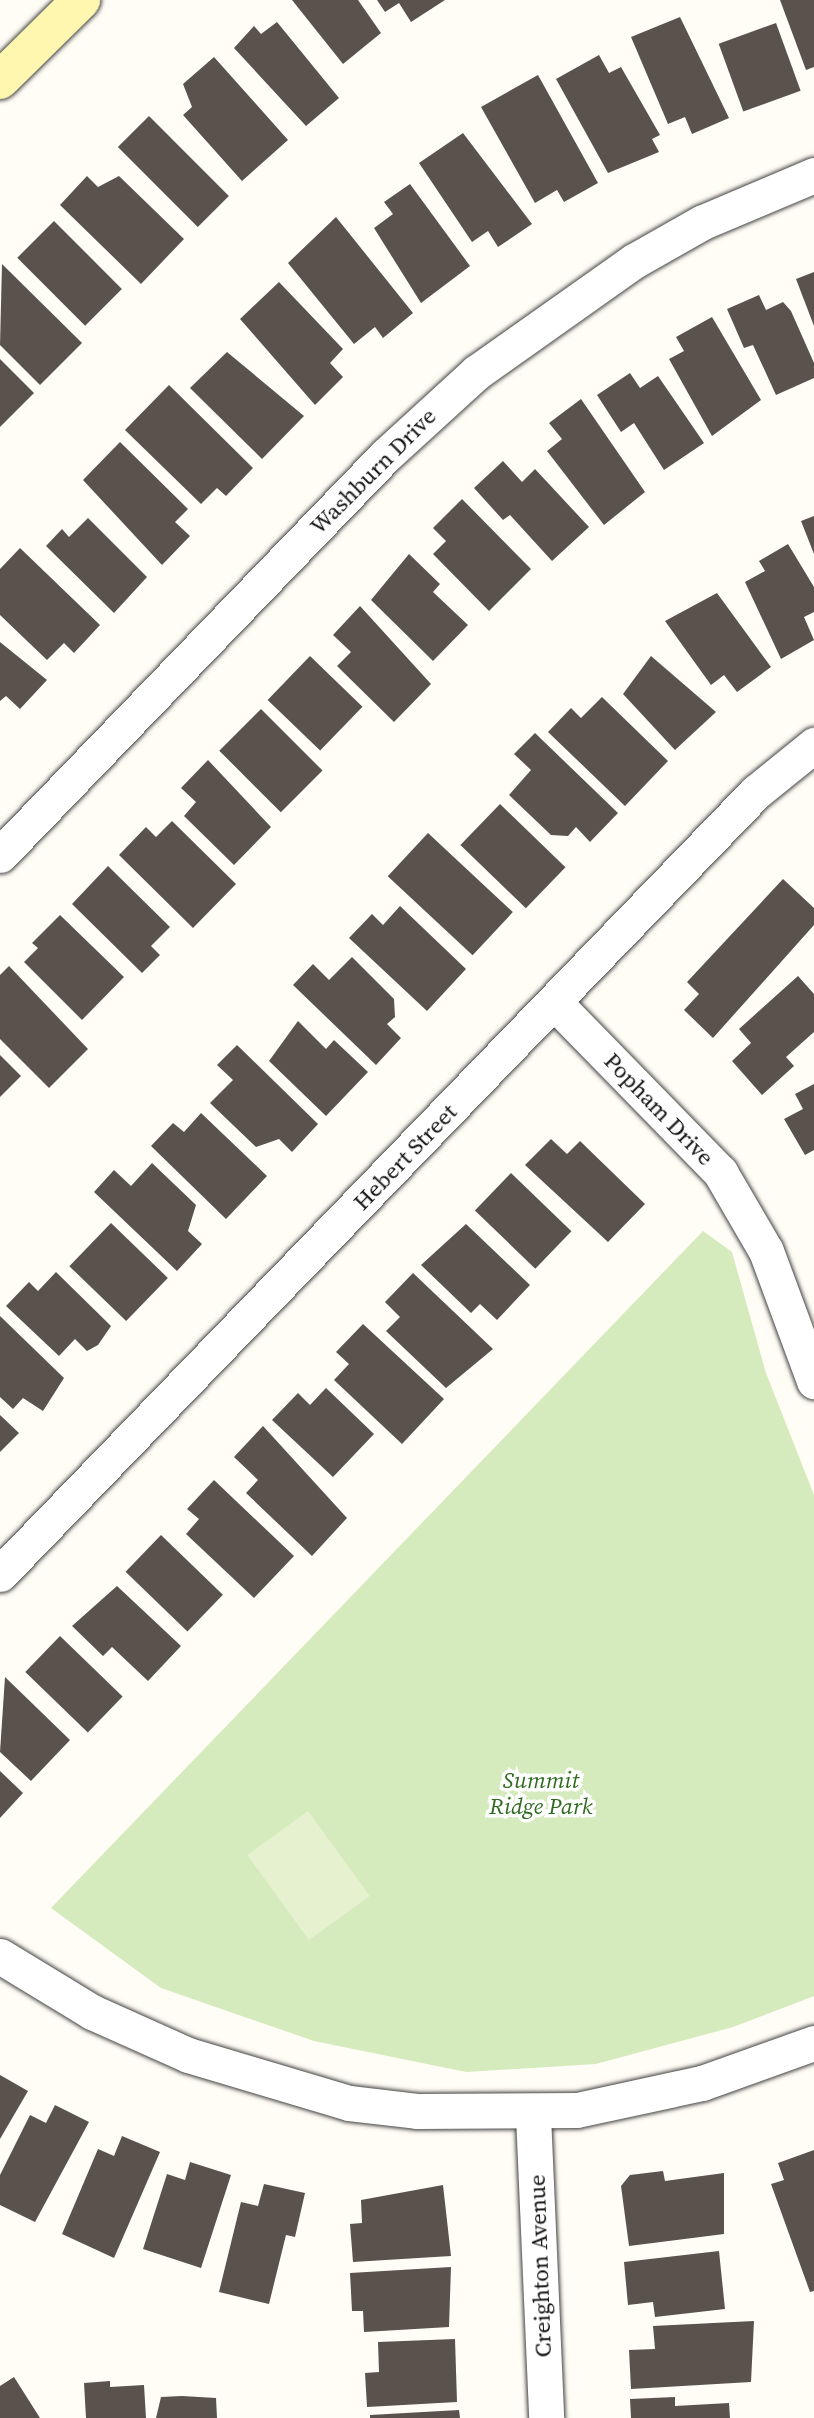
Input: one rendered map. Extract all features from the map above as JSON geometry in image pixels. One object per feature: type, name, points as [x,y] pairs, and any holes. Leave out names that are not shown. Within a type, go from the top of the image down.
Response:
[{"type":"street","points":[[0,79],[81,0]]},
{"type":"street","name":"Washburn Drive","points":[[0,855],[386,455],[477,372],[634,261],[703,222],[814,175]]},
{"type":"street","name":"Hebert Street","points":[[0,1574],[756,792],[814,745]]},
{"type":"street","name":"Popham Drive","points":[[554,1002],[720,1172],[766,1251],[814,1381]]},
{"type":"street","points":[[0,1956],[92,2012],[249,2076],[349,2103],[533,2115],[702,2083],[814,2043]]},
{"type":"street","name":"Creighton Avenue","points":[[533,2115],[546,2418]]},
{"type":"green space","name":"Summit Ridge Park","points":[[703,1231],[732,1252],[766,1373],[814,1495],[814,1996],[733,2027],[596,2064],[466,2072],[314,2041],[161,1988],[51,1908]]},
{"type":"green space","points":[[308,1811],[370,1896],[309,1940],[247,1855]]},
{"type":"building","points":[[292,0],[358,0],[381,33],[343,64]]},
{"type":"building","points":[[377,0],[445,0],[411,22],[399,3],[385,12]]},
{"type":"building","points":[[780,0],[814,0],[814,67],[806,70]]},
{"type":"building","points":[[680,17],[729,118],[692,134],[685,117],[668,124],[631,37]]},
{"type":"building","points":[[277,22],[339,98],[306,126],[234,48],[254,26],[261,34]]},
{"type":"building","points":[[776,23],[801,91],[743,112],[719,44]]},
{"type":"building","points":[[599,55],[609,73],[621,67],[660,135],[652,139],[659,152],[608,173],[556,79]]},
{"type":"building","points":[[214,57],[288,140],[242,181],[183,115],[192,107],[183,84]]},
{"type":"building","points":[[538,75],[598,183],[564,202],[557,190],[535,203],[481,107]]},
{"type":"building","points":[[149,116],[229,196],[198,227],[118,147]]},
{"type":"building","points":[[463,133],[532,224],[498,247],[488,231],[472,242],[419,163]]},
{"type":"building","points":[[87,176],[98,187],[119,176],[184,239],[141,284],[60,205]]},
{"type":"building","points":[[410,184],[470,266],[421,303],[374,228],[393,214],[384,202]]},
{"type":"building","points":[[336,217],[413,313],[383,338],[375,327],[354,344],[288,263]]},
{"type":"building","points":[[54,221],[122,289],[85,326],[17,258]]},
{"type":"building","points":[[2,264],[82,343],[40,385],[0,345]]},
{"type":"building","points":[[814,272],[814,326],[796,279]]},
{"type":"building","points":[[279,282],[343,349],[330,363],[343,377],[315,405],[240,319]]},
{"type":"building","points":[[759,295],[766,310],[783,302],[791,311],[814,363],[814,378],[776,395],[753,345],[744,348],[727,309]]},
{"type":"building","points":[[712,317],[761,400],[712,436],[669,359],[684,351],[676,337]]},
{"type":"building","points":[[227,352],[304,416],[262,459],[190,388]]},
{"type":"building","points":[[0,359],[34,393],[0,427]]},
{"type":"building","points":[[630,373],[640,388],[658,376],[704,443],[664,470],[634,423],[621,432],[597,395]]},
{"type":"building","points":[[169,385],[253,468],[226,496],[217,488],[201,504],[125,430]]},
{"type":"building","points":[[581,399],[645,492],[604,525],[547,451],[562,439],[549,423]]},
{"type":"building","points":[[120,442],[188,509],[175,522],[190,536],[162,565],[83,480]]},
{"type":"building","points":[[503,461],[522,482],[535,469],[589,527],[552,561],[510,515],[503,520],[474,488]]},
{"type":"building","points":[[462,499],[531,569],[489,611],[433,554],[446,541],[433,528]]},
{"type":"building","points":[[814,516],[814,554],[801,521]]},
{"type":"building","points":[[88,518],[147,577],[114,613],[46,546],[62,529],[69,537]]},
{"type":"building","points":[[788,544],[814,587],[814,612],[804,617],[814,640],[781,659],[745,582],[765,571],[759,561]]},
{"type":"building","points":[[20,548],[100,625],[74,653],[64,643],[47,660],[0,615],[0,569]]},
{"type":"building","points":[[409,554],[440,584],[433,592],[468,625],[433,661],[371,600]]},
{"type":"building","points":[[717,593],[771,667],[737,692],[724,675],[711,685],[665,621]]},
{"type":"building","points":[[360,606],[431,684],[394,722],[337,666],[351,652],[333,635]]},
{"type":"building","points":[[0,642],[47,680],[20,709],[6,696],[0,701]]},
{"type":"building","points":[[310,656],[363,707],[320,751],[268,700]]},
{"type":"building","points":[[651,656],[716,712],[675,750],[623,694]]},
{"type":"building","points":[[602,697],[668,761],[625,806],[548,732],[571,708],[581,718]]},
{"type":"building","points":[[261,709],[323,771],[281,812],[219,751]]},
{"type":"building","points":[[535,733],[618,813],[590,842],[576,827],[568,836],[551,835],[509,795],[531,770],[514,754]]},
{"type":"building","points":[[208,760],[271,827],[234,865],[184,816],[196,802],[181,788]]},
{"type":"building","points":[[500,804],[565,867],[526,908],[460,845]]},
{"type":"building","points":[[172,821],[236,884],[193,928],[119,855],[146,827],[156,837]]},
{"type":"building","points":[[428,833],[513,912],[473,955],[388,876]]},
{"type":"building","points":[[108,866],[170,927],[151,946],[160,955],[142,973],[72,904]]},
{"type":"building","points":[[783,879],[814,908],[814,925],[713,1038],[684,1010],[699,994],[687,982]]},
{"type":"building","points":[[400,906],[466,969],[427,1011],[349,938],[372,914],[383,925]]},
{"type":"building","points":[[60,915],[124,977],[82,1020],[24,962],[38,948],[32,943]]},
{"type":"building","points":[[352,957],[394,999],[395,1017],[387,1024],[401,1038],[376,1065],[293,985],[313,964],[329,980]]},
{"type":"building","points":[[9,966],[88,1049],[49,1088],[0,1039],[0,975]]},
{"type":"building","points":[[798,976],[814,994],[814,1032],[786,1057],[794,1066],[762,1095],[732,1061],[751,1043],[739,1029]]},
{"type":"building","points":[[298,1021],[326,1049],[334,1040],[368,1072],[326,1116],[269,1061]]},
{"type":"building","points":[[237,1045],[318,1124],[292,1152],[279,1139],[256,1147],[210,1103],[233,1080],[217,1065]]},
{"type":"building","points":[[0,1055],[21,1076],[0,1097]]},
{"type":"building","points":[[814,1084],[814,1150],[805,1155],[784,1119],[803,1109],[795,1094]]},
{"type":"building","points":[[201,1113],[267,1176],[226,1219],[151,1146],[173,1123],[184,1132]]},
{"type":"building","points":[[551,1139],[567,1154],[580,1141],[645,1204],[608,1242],[525,1165]]},
{"type":"building","points":[[152,1163],[196,1205],[188,1231],[202,1244],[177,1271],[94,1192],[114,1170],[131,1186]]},
{"type":"building","points":[[511,1173],[571,1231],[535,1269],[475,1210]]},
{"type":"building","points":[[111,1223],[168,1278],[126,1321],[69,1266]]},
{"type":"building","points":[[466,1224],[530,1285],[497,1320],[480,1304],[471,1313],[421,1265]]},
{"type":"building","points":[[56,1272],[111,1326],[98,1345],[87,1351],[75,1339],[59,1356],[6,1306],[29,1282],[38,1291]]},
{"type":"building","points":[[413,1273],[493,1349],[446,1388],[386,1331],[400,1317],[385,1302]]},
{"type":"building","points":[[0,1316],[64,1378],[43,1411],[23,1398],[13,1409],[0,1397]]},
{"type":"building","points":[[363,1324],[444,1399],[402,1444],[334,1380],[349,1364],[336,1352]]},
{"type":"building","points":[[326,1388],[374,1434],[333,1477],[272,1420],[298,1393],[310,1405]]},
{"type":"building","points":[[0,1415],[19,1433],[0,1452]]},
{"type":"building","points":[[263,1426],[347,1518],[312,1556],[246,1493],[258,1480],[234,1457]]},
{"type":"building","points":[[214,1480],[294,1556],[254,1598],[186,1534],[199,1519],[187,1509]]},
{"type":"building","points":[[161,1535],[223,1595],[187,1631],[126,1572]]},
{"type":"building","points":[[117,1586],[181,1646],[148,1681],[112,1647],[103,1656],[72,1626]]},
{"type":"building","points":[[60,1636],[123,1696],[88,1732],[25,1672]]},
{"type":"building","points":[[5,1677],[70,1740],[31,1781],[0,1752]]},
{"type":"building","points":[[0,1771],[23,1793],[0,1818]]},
{"type":"building","points":[[0,2075],[28,2091],[0,2139]]},
{"type":"building","points":[[55,2105],[89,2122],[35,2222],[0,2205],[0,2175],[30,2115],[46,2123]]},
{"type":"building","points":[[122,2136],[160,2152],[114,2258],[62,2234],[98,2149],[114,2156]]},
{"type":"building","points":[[814,2150],[814,2291],[810,2292],[771,2184],[784,2180],[778,2163]]},
{"type":"building","points":[[190,2162],[231,2175],[201,2268],[143,2249],[167,2174],[185,2180]]},
{"type":"building","points":[[663,2171],[665,2181],[724,2173],[724,2234],[629,2246],[621,2186],[630,2175]]},
{"type":"building","points":[[264,2184],[305,2193],[295,2237],[286,2235],[269,2304],[219,2292],[241,2202],[258,2206]]},
{"type":"building","points":[[443,2185],[451,2256],[353,2262],[350,2224],[362,2223],[361,2200]]},
{"type":"building","points":[[719,2251],[725,2309],[655,2317],[653,2302],[628,2305],[624,2262]]},
{"type":"building","points":[[451,2267],[449,2327],[364,2332],[363,2311],[352,2311],[350,2273]]},
{"type":"building","points":[[754,2321],[751,2382],[631,2389],[629,2350],[655,2349],[653,2326]]},
{"type":"building","points":[[455,2339],[457,2402],[367,2407],[365,2373],[379,2372],[378,2342]]},
{"type":"building","points":[[14,2377],[40,2418],[0,2418],[0,2386]]},
{"type":"building","points":[[110,2381],[110,2387],[144,2385],[146,2418],[86,2418],[84,2383]]},
{"type":"building","points":[[161,2397],[216,2398],[217,2418],[156,2418]]},
{"type":"building","points":[[675,2397],[675,2406],[729,2403],[730,2418],[631,2418],[630,2399]]},
{"type":"building","points":[[459,2410],[460,2418],[370,2418],[370,2415]]}]
